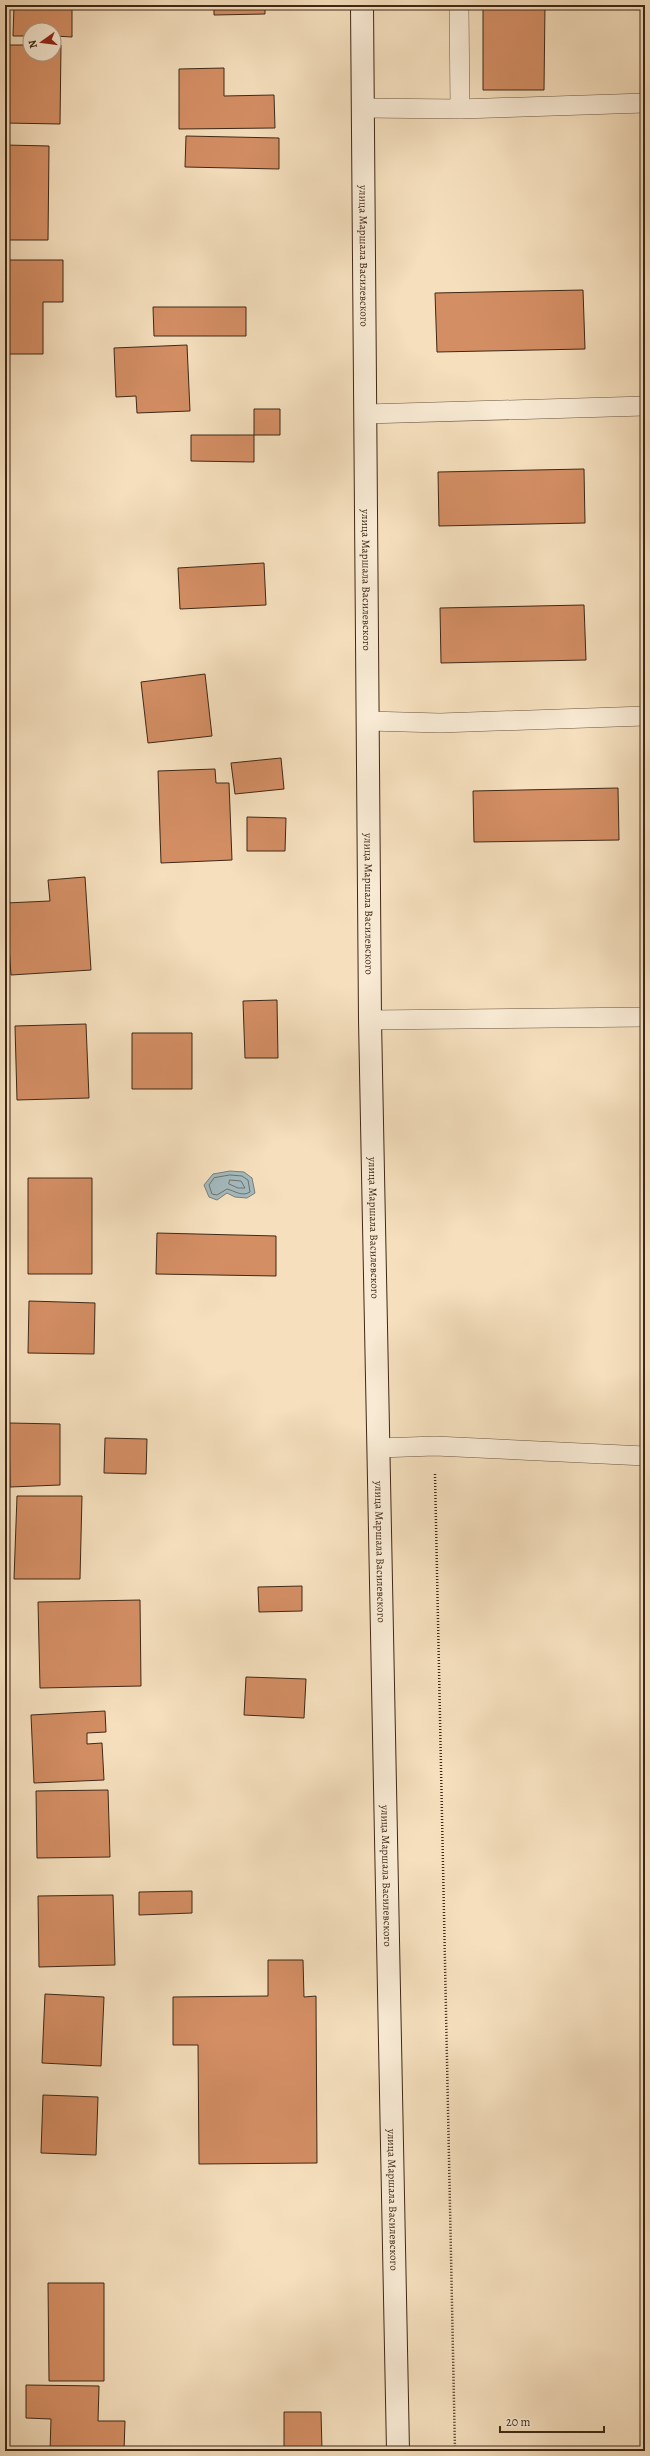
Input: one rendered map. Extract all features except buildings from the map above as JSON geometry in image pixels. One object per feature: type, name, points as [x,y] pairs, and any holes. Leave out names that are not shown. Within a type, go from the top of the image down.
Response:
[{"type":"main road","name":"улица Маршала Василевского","points":[[362,5],[370,1020],[398,2451]]},
{"type":"lane","points":[[459,5],[460,109]]},
{"type":"lane","points":[[363,108],[460,109],[645,103]]},
{"type":"lane","points":[[366,414],[645,406]]},
{"type":"lane","points":[[368,721],[440,723],[645,716]]},
{"type":"lane","points":[[370,1020],[645,1017]]},
{"type":"lane","points":[[379,1448],[435,1446],[645,1456]]},
{"type":"path","points":[[435,1446],[455,2451]]},
{"type":"water","points":[[230,1171],[244,1172],[252,1178],[255,1193],[247,1198],[235,1197],[227,1193],[217,1200],[209,1197],[204,1185],[213,1174]]}]
